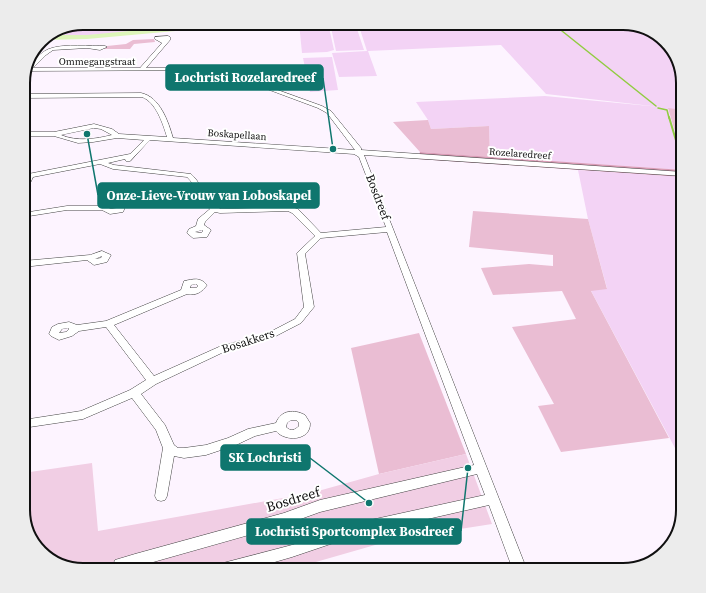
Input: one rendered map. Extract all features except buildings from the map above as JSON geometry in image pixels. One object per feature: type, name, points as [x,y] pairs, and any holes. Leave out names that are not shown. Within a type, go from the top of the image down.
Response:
[{"type":"street","name":"Ommegangstraat","points":[[142,69],[165,43]]},
{"type":"street","points":[[34,64],[44,54],[52,49],[87,46]]},
{"type":"street","name":"Ommegangstraat","points":[[32,70],[217,69],[271,88],[329,112],[356,143],[359,149],[357,153]]},
{"type":"street","points":[[30,96],[129,94],[145,96],[153,101],[169,133],[170,139]]},
{"type":"street","name":"Boskapellaan","points":[[30,134],[55,134],[78,128],[94,126],[103,128],[117,136]]},
{"type":"street","name":"Boskapellaan","points":[[55,134],[64,139],[80,141],[117,136],[357,153]]},
{"type":"street","points":[[120,168],[149,138]]},
{"type":"street","name":"Rozelaredreef","points":[[357,153],[676,174]]},
{"type":"street","name":"Bosdreef","points":[[357,153],[362,156],[517,563]]},
{"type":"street","points":[[30,175],[131,156]]},
{"type":"street","points":[[101,162],[113,168],[189,175],[194,179],[208,205],[214,209],[220,211],[288,209],[295,211],[319,236],[390,229]]},
{"type":"street","points":[[30,214],[67,208],[105,208]]},
{"type":"street","points":[[200,227],[201,221],[214,209]]},
{"type":"street","name":"Bosakkers","points":[[30,423],[83,415],[134,393],[152,381],[225,348],[269,336],[298,321],[309,307],[301,252],[319,236]]},
{"type":"street","points":[[30,263],[92,257]]},
{"type":"street","points":[[76,328],[108,324],[186,291]]},
{"type":"street","points":[[108,324],[147,372],[152,381]]},
{"type":"street","points":[[134,393],[161,428],[169,448],[161,496]]},
{"type":"street","points":[[169,448],[176,452],[184,453],[206,450],[232,442],[252,432],[280,426]]},
{"type":"street","name":"Bosdreef","points":[[126,563],[284,519],[320,506],[482,468]]},
{"type":"street","points":[[248,563],[292,551],[357,529],[493,499]]},
{"type":"shaded area","points":[[83,30],[149,30],[59,36],[73,31]]},
{"type":"shaded area","points":[[300,30],[330,30],[334,50],[327,52],[302,53]]},
{"type":"shaded area","points":[[332,30],[357,30],[364,50],[336,51]]},
{"type":"shaded area","points":[[360,30],[623,30],[643,34],[658,43],[665,51],[672,63],[675,73],[676,110],[668,109],[676,136],[676,170],[490,157],[489,126],[431,129],[428,120],[416,102],[545,96],[660,107],[546,94],[501,45],[368,51],[377,76],[339,77],[332,53],[367,51]]},
{"type":"shaded area","points":[[154,39],[155,42],[134,44],[130,49],[104,49],[107,46],[126,44],[133,40]]},
{"type":"shaded area","points":[[332,57],[338,90],[310,92],[303,58]]},
{"type":"shaded area","points":[[668,108],[676,109],[676,135]]},
{"type":"shaded area","points":[[428,120],[431,129],[489,126],[490,157],[420,152],[393,122]]},
{"type":"shaded area","points":[[420,152],[676,170],[676,177],[418,159]]},
{"type":"shaded area","points":[[578,170],[676,177],[676,450],[589,287],[607,288],[588,219]]},
{"type":"shaded area","points":[[473,211],[588,219],[607,289],[591,291],[669,438],[561,452],[538,406],[554,404],[512,327],[576,319],[562,291],[493,295],[481,268],[529,264],[553,266],[553,255],[469,247]]},
{"type":"shaded area","points":[[419,333],[466,454],[379,474],[351,348]]},
{"type":"shaded area","points":[[466,454],[492,524],[396,539],[312,563],[76,563],[57,556],[48,550],[35,533],[30,513],[30,472],[92,463],[98,531],[311,493],[379,474]]},
{"type":"waterway","points":[[56,38],[87,37],[164,30]]},
{"type":"waterway","points":[[561,30],[656,106]]},
{"type":"waterway","points":[[658,108],[667,110],[669,118]]},
{"type":"waterway","points":[[669,117],[676,140]]},
{"type":"place","name":"Onze-Lieve-Vrouw van Loboskapel","points":[[87,134]]},
{"type":"place","name":"Lochristi Rozelaredreef","points":[[333,149]]},
{"type":"place","name":"Lochristi Sportcomplex Bosdreef","points":[[468,468]]},
{"type":"place","name":"SK Lochristi","points":[[369,503]]}]
